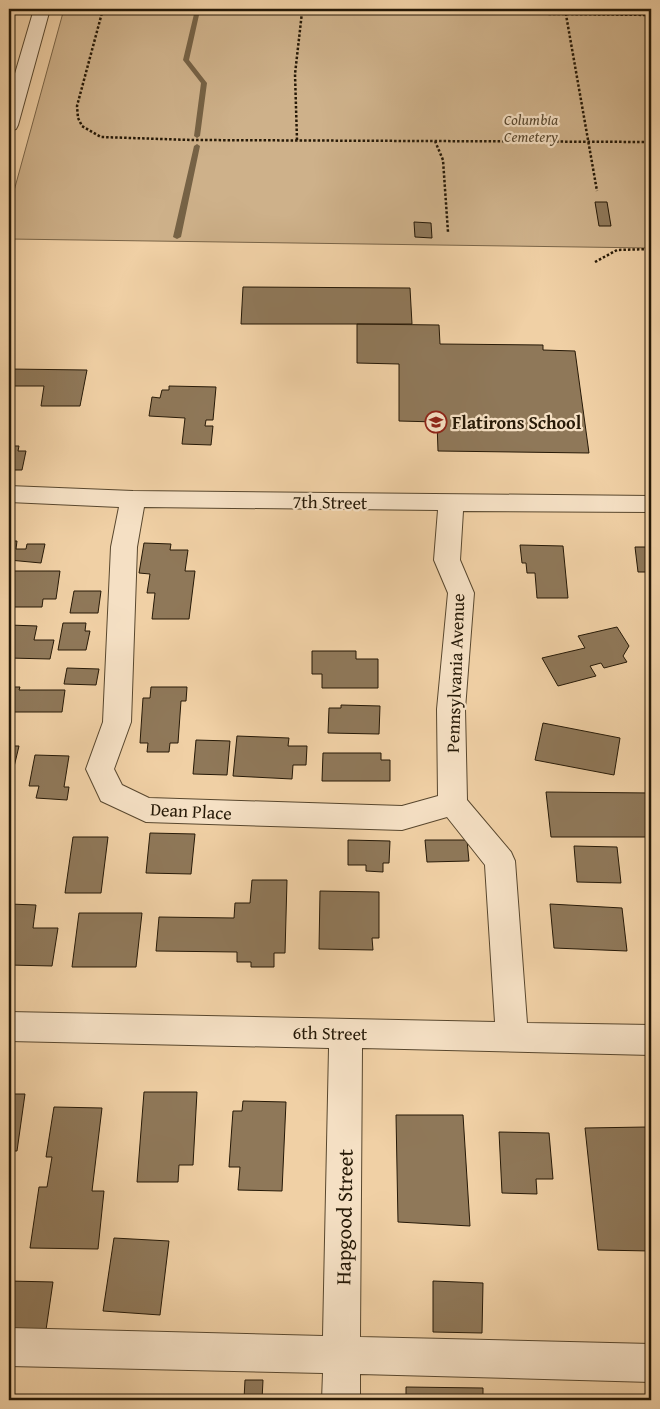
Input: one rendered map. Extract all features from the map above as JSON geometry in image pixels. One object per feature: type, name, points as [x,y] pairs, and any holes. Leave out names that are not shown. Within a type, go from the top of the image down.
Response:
[{"type":"street","points":[[9,125],[42,9]]},
{"type":"street","name":"7th Street","points":[[9,494],[133,499],[651,504]]},
{"type":"street","name":"Dean Place","points":[[133,499],[124,547],[117,722],[100,769],[111,793],[146,810],[402,818],[453,803]]},
{"type":"street","name":"Pennsylvania Avenue","points":[[451,503],[447,560],[461,593],[451,709],[453,803]]},
{"type":"street","points":[[453,803],[500,861],[512,1038]]},
{"type":"street","name":"6th Street","points":[[9,1026],[651,1040]]},
{"type":"street","name":"Hapgood Street","points":[[341,1400],[346,1033]]},
{"type":"street","points":[[9,1347],[651,1364]]},
{"type":"path","points":[[651,15],[103,9],[76,116],[79,124],[86,132],[100,137],[651,142]]},
{"type":"path","points":[[565,9],[564,15],[597,191]]},
{"type":"path","points":[[297,140],[295,74],[302,12]]},
{"type":"path","points":[[435,141],[443,160],[448,232]]},
{"type":"path","points":[[594,262],[617,250],[651,249]]},
{"type":"green space","name":"Columbia Cemetery","points":[[64,9],[651,9],[651,248],[9,239],[9,209]]},
{"type":"building","points":[[595,202],[607,202],[611,226],[599,226]]},
{"type":"building","points":[[414,222],[431,223],[432,238],[415,237]]},
{"type":"building","points":[[243,287],[410,288],[412,324],[241,324]]},
{"type":"building","points":[[357,324],[439,325],[440,344],[543,345],[543,350],[575,351],[589,453],[438,451],[437,422],[399,421],[399,364],[357,363]]},
{"type":"building","points":[[9,369],[87,370],[80,406],[41,406],[44,386],[9,386]]},
{"type":"building","points":[[169,386],[216,387],[213,420],[206,420],[205,426],[213,426],[211,445],[182,444],[185,418],[149,416],[152,397],[160,398],[162,390],[169,390]]},
{"type":"building","points":[[9,446],[19,446],[18,451],[26,451],[22,470],[9,470]]},
{"type":"building","points":[[9,541],[17,541],[16,549],[26,549],[27,544],[45,544],[41,563],[9,560]]},
{"type":"building","points":[[144,543],[171,544],[170,550],[188,550],[185,571],[195,571],[189,619],[152,619],[155,593],[147,593],[150,574],[139,573]]},
{"type":"building","points":[[520,545],[563,546],[568,598],[537,598],[535,573],[527,573],[526,563],[522,563]]},
{"type":"building","points":[[635,547],[651,547],[651,572],[638,572]]},
{"type":"building","points":[[13,571],[60,571],[56,599],[43,599],[42,607],[9,607],[9,580],[11,580]]},
{"type":"building","points":[[74,591],[101,591],[98,613],[70,613]]},
{"type":"building","points":[[63,623],[86,623],[85,631],[90,631],[86,650],[58,650]]},
{"type":"building","points":[[9,625],[37,626],[34,640],[54,640],[50,659],[9,658]]},
{"type":"building","points":[[617,627],[629,646],[623,656],[627,662],[604,668],[601,663],[590,666],[596,676],[558,686],[542,658],[585,648],[578,636]]},
{"type":"building","points":[[312,651],[356,651],[356,659],[378,659],[378,688],[322,688],[322,674],[312,674]]},
{"type":"building","points":[[67,668],[99,669],[96,685],[64,684]]},
{"type":"building","points":[[9,687],[20,687],[19,690],[65,690],[62,712],[11,712],[13,704],[9,704]]},
{"type":"building","points":[[151,687],[187,687],[186,701],[181,701],[178,743],[170,743],[169,752],[147,752],[148,743],[140,743],[143,698],[150,698]]},
{"type":"building","points":[[341,705],[380,706],[379,734],[328,733],[329,708],[341,708]]},
{"type":"building","points":[[543,723],[620,738],[614,775],[535,760]]},
{"type":"building","points":[[237,736],[289,738],[288,746],[307,746],[306,765],[293,765],[292,779],[233,776]]},
{"type":"building","points":[[196,740],[230,741],[227,775],[193,774]]},
{"type":"building","points":[[9,746],[19,746],[9,788]]},
{"type":"building","points":[[323,753],[381,753],[381,760],[390,760],[390,781],[322,781]]},
{"type":"building","points":[[35,755],[69,756],[64,787],[69,787],[67,800],[36,798],[39,786],[29,786]]},
{"type":"building","points":[[546,792],[651,793],[651,837],[551,837]]},
{"type":"building","points":[[150,833],[195,834],[191,874],[146,873]]},
{"type":"building","points":[[73,837],[108,837],[101,893],[65,893]]},
{"type":"building","points":[[348,840],[390,841],[389,863],[383,863],[383,872],[366,871],[366,865],[348,865]]},
{"type":"building","points":[[425,840],[467,840],[469,861],[427,862]]},
{"type":"building","points":[[574,846],[617,847],[621,883],[577,882]]},
{"type":"building","points":[[252,880],[287,880],[285,953],[274,953],[274,967],[251,967],[251,962],[237,962],[237,952],[156,951],[159,917],[234,918],[235,903],[250,903]]},
{"type":"building","points":[[320,891],[379,892],[379,938],[372,938],[373,950],[319,949]]},
{"type":"building","points":[[9,904],[36,905],[33,928],[58,928],[52,966],[9,965]]},
{"type":"building","points":[[550,904],[622,908],[627,951],[554,948]]},
{"type":"building","points":[[79,913],[142,913],[136,967],[72,967]]},
{"type":"building","points":[[144,1092],[197,1092],[193,1165],[179,1165],[178,1182],[137,1182]]},
{"type":"building","points":[[9,1094],[25,1094],[17,1151],[9,1151]]},
{"type":"building","points":[[243,1101],[286,1102],[282,1191],[238,1190],[240,1167],[229,1167],[233,1111],[242,1111]]},
{"type":"building","points":[[54,1107],[102,1108],[92,1191],[104,1191],[98,1249],[30,1248],[39,1187],[47,1187],[52,1157],[46,1157]]},
{"type":"building","points":[[396,1115],[463,1115],[470,1226],[398,1222]]},
{"type":"building","points":[[647,1127],[651,1154],[651,1251],[598,1250],[585,1128]]},
{"type":"building","points":[[499,1132],[549,1133],[553,1179],[536,1179],[537,1194],[502,1193]]},
{"type":"building","points":[[114,1238],[169,1241],[160,1315],[103,1311]]},
{"type":"building","points":[[9,1281],[53,1282],[46,1330],[9,1329]]},
{"type":"building","points":[[433,1281],[483,1283],[482,1333],[433,1332]]},
{"type":"building","points":[[245,1380],[263,1380],[262,1400],[187,1400],[187,1398],[244,1399]]},
{"type":"building","points":[[406,1387],[483,1388],[483,1400],[406,1400]]},
{"type":"waterway","points":[[196,15],[186,60],[204,83],[197,136]]},
{"type":"waterway","points":[[177,237],[197,146]]},
{"type":"place","name":"Flatirons School","points":[[436,422]]}]
